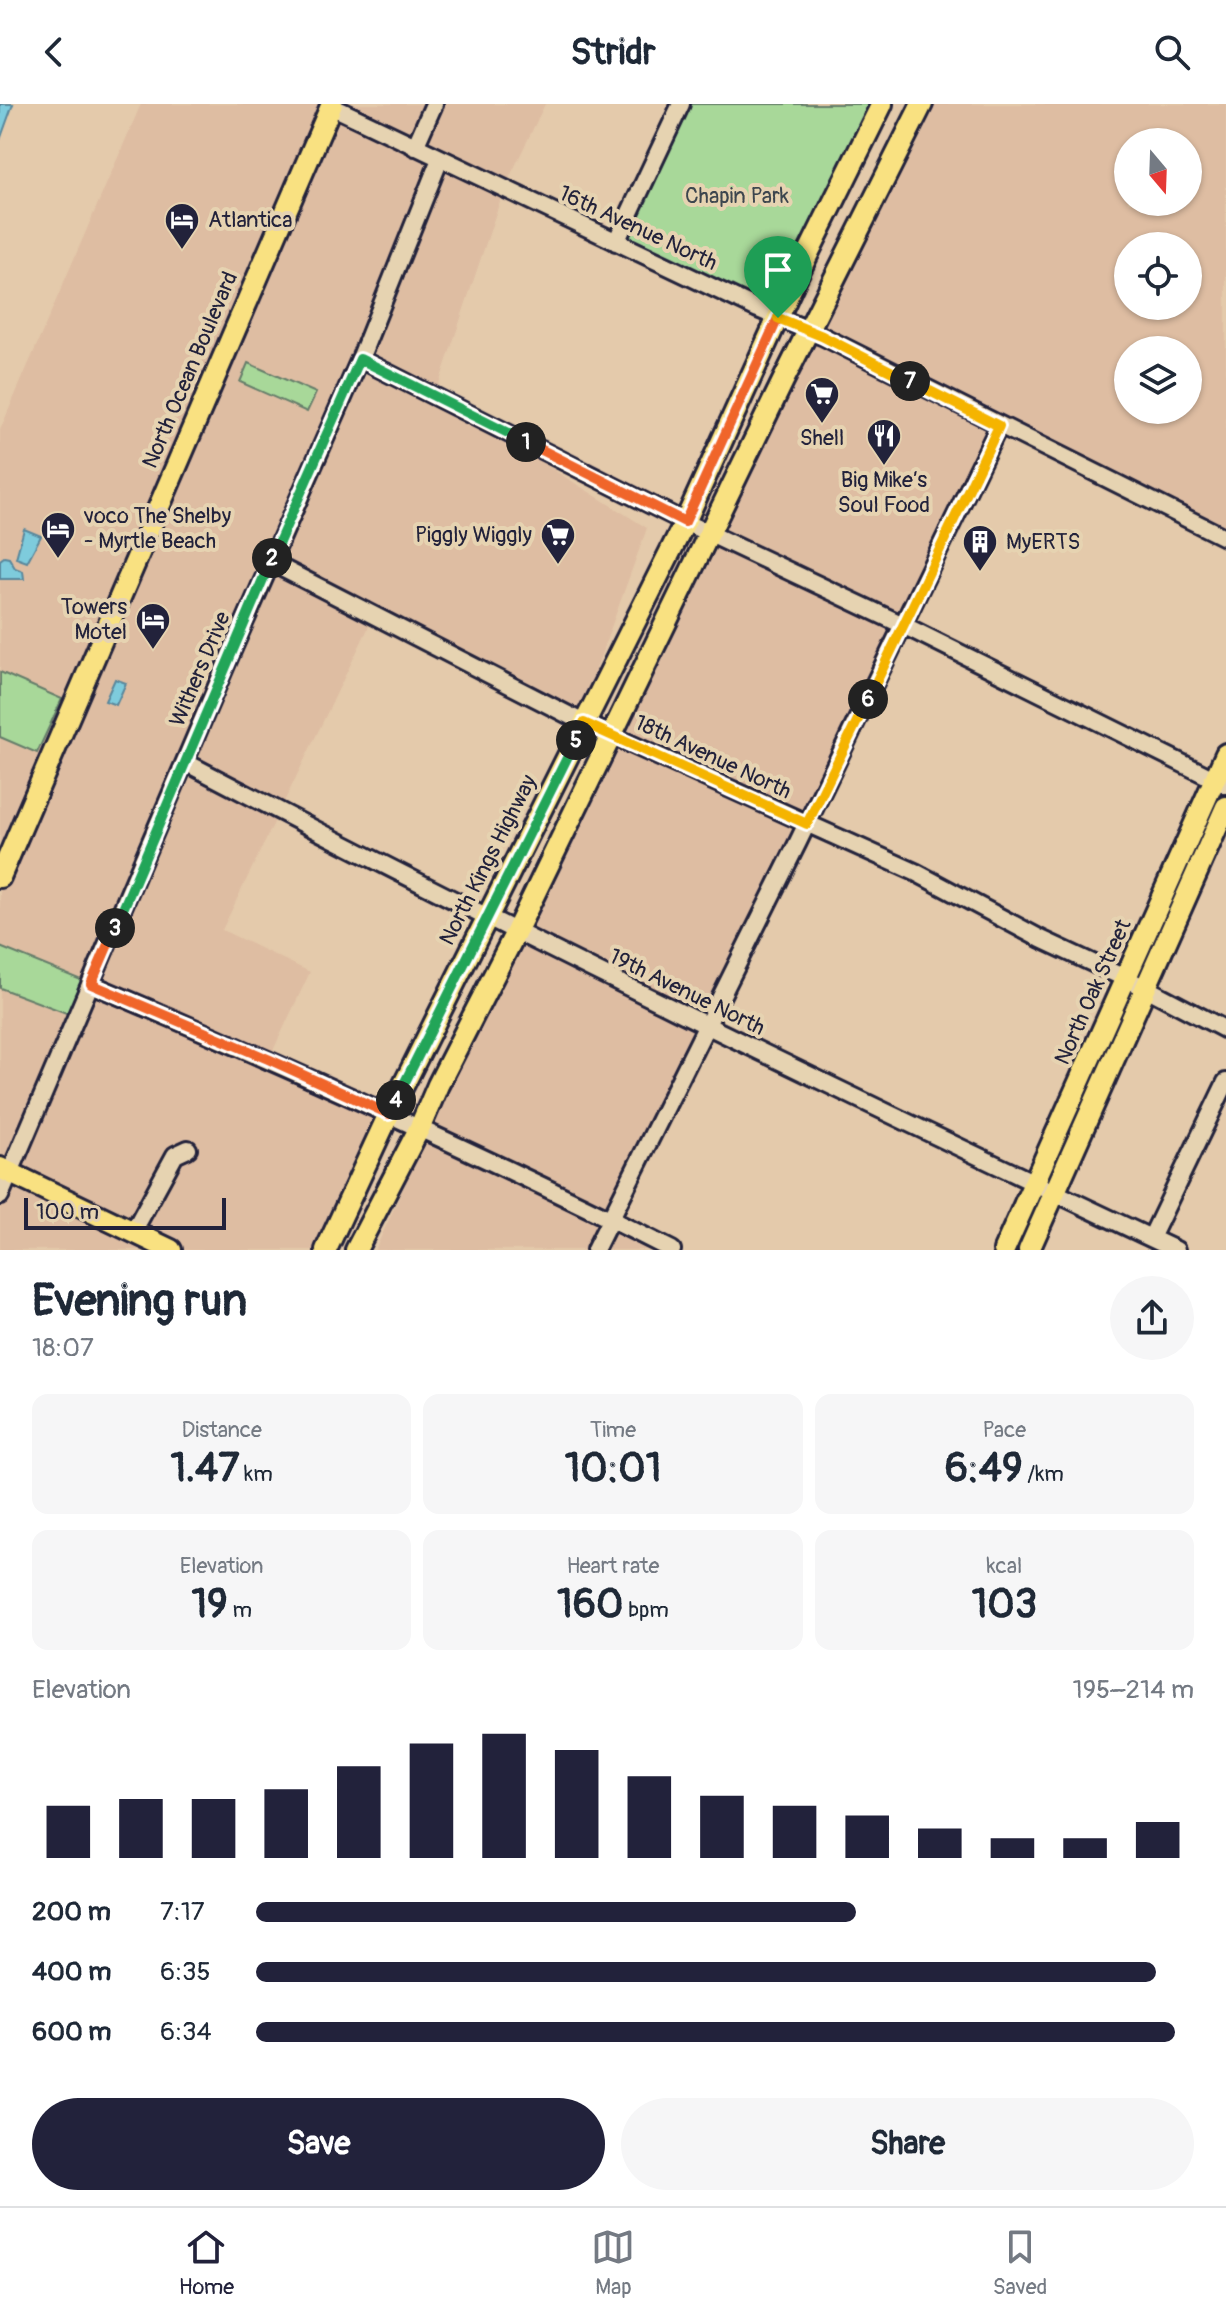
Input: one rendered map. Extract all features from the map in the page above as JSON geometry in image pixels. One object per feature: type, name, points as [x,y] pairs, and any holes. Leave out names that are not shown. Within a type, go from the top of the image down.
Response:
[{"type":"main road","name":"North Kings Highway","points":[[326,1250],[389,1114],[685,522],[778,318],[882,104]]},
{"type":"main road","points":[[356,1250],[420,1127],[709,532],[922,104]]},
{"type":"main road","name":"North Ocean Boulevard","points":[[0,877],[332,105]]},
{"type":"main road","name":"North Oak Street","points":[[1004,1250],[1126,979],[1220,782],[1226,754]]},
{"type":"main road","points":[[1029,1250],[1226,807]]},
{"type":"main road","points":[[5,1170],[171,1250]]},
{"type":"street","points":[[415,147],[434,104]]},
{"type":"street","points":[[616,242],[681,104]]},
{"type":"street","name":"16th Avenue North","points":[[332,105],[440,159],[809,330],[1226,538]]},
{"type":"street","name":"Withers Drive","points":[[0,1196],[5,1170],[91,984],[270,562],[360,359],[440,159]]},
{"type":"street","points":[[360,359],[685,522],[903,625],[1220,782]]},
{"type":"street","points":[[595,1250],[807,824],[999,426]]},
{"type":"street","name":"18th Avenue North","points":[[270,562],[584,723],[915,872],[1041,939],[1226,1030]]},
{"type":"street","name":"19th Avenue North","points":[[185,762],[486,918],[707,1027],[1176,1250]]},
{"type":"street","points":[[91,984],[420,1127],[672,1250]]},
{"type":"street","points":[[1151,1238],[1226,1082]]},
{"type":"street","points":[[133,1232],[175,1155],[188,1149]]},
{"type":"shaded area","points":[[141,104],[545,104],[504,189],[435,396],[647,528],[580,713],[375,614],[222,930],[310,972],[269,1059],[389,1114],[326,1250],[0,1250],[0,430]]},
{"type":"shaded area","points":[[922,104],[1226,104],[1226,538],[998,426],[610,1218],[674,1250],[375,1250],[611,734]]},
{"type":"green space","name":"Chapin Park","points":[[681,104],[882,104],[778,318],[616,242]]},
{"type":"green space","points":[[248,363],[316,393],[307,412],[240,382]]},
{"type":"green space","points":[[0,672],[62,699],[37,753],[0,737]]},
{"type":"green space","points":[[0,947],[91,984],[77,1017],[0,988]]},
{"type":"water","points":[[0,104],[13,104],[0,140]]},
{"type":"water","points":[[24,529],[41,536],[27,562],[16,558]]},
{"type":"water","points":[[4,557],[23,571],[24,579],[0,579],[0,560]]},
{"type":"water","points":[[115,679],[126,683],[116,705],[105,701]]},
{"type":"place","name":"Atlantica","points":[[182,251]]},
{"type":"place","name":"Shell","points":[[822,425]]},
{"type":"place","name":"Big Mike’s Soul Food","points":[[884,467]]},
{"type":"place","name":"voco The Shelby - Myrtle Beach","points":[[58,560]]},
{"type":"place","name":"Piggly Wiggly","points":[[558,566]]},
{"type":"place","name":"MyERTS","points":[[980,573]]},
{"type":"place","name":"Towers Motel","points":[[153,651]]},
{"type":"route","points":[[778,318],[822,336],[999,426],[807,824],[584,723],[389,1114],[91,984],[360,359],[685,522],[778,318]]}]
